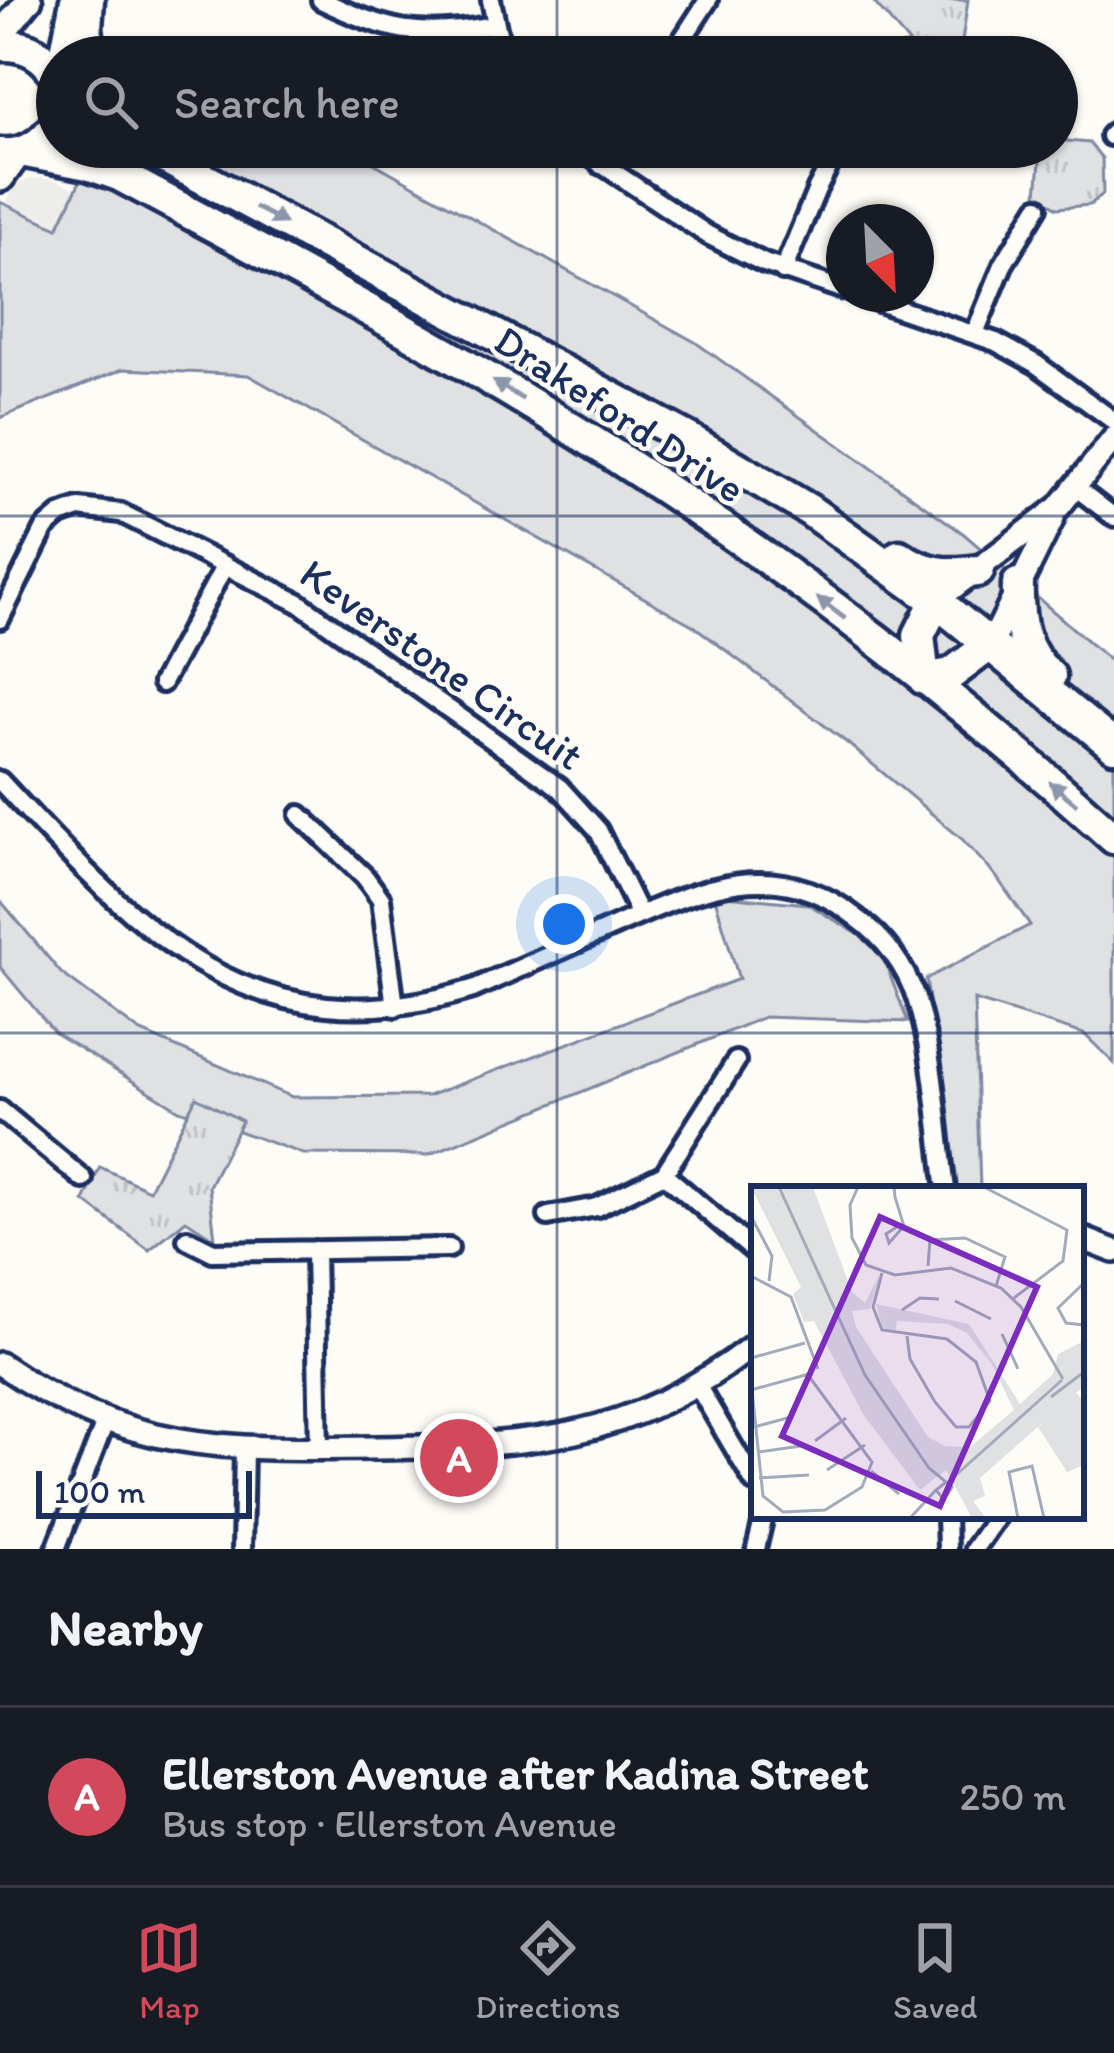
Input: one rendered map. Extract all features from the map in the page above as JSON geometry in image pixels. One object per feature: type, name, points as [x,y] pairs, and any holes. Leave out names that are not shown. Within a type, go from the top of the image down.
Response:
[{"type":"highway","points":[[87,36],[88,0]]},
{"type":"highway","points":[[0,45],[36,53]]},
{"type":"highway","points":[[10,159],[36,144]]},
{"type":"highway","name":"Drakeford Drive","points":[[99,168],[457,359],[647,477],[924,679],[1114,838]]},
{"type":"highway","name":"Drakeford Drive","points":[[195,168],[689,439],[809,510],[936,601],[1114,746]]},
{"type":"highway","points":[[809,510],[849,523],[918,568],[955,575],[978,571]]},
{"type":"highway","points":[[1018,584],[1022,635],[1036,664],[1100,720],[1114,746]]},
{"type":"highway","points":[[936,601],[921,624],[917,645],[924,679],[951,674],[991,644]]},
{"type":"main road","points":[[0,35],[28,0]]},
{"type":"main road","points":[[66,36],[74,0]]},
{"type":"street","points":[[321,0],[399,32],[447,34],[493,25]]},
{"type":"street","points":[[491,0],[496,36]]},
{"type":"street","points":[[685,36],[708,0]]},
{"type":"street","points":[[607,168],[708,235],[783,271],[826,284]]},
{"type":"street","points":[[783,271],[828,168]]},
{"type":"street","points":[[975,333],[1003,265],[1038,207]]},
{"type":"street","points":[[910,312],[975,333],[1036,364],[1114,421]]},
{"type":"street","points":[[991,644],[1059,507],[1114,438]]},
{"type":"street","points":[[1075,487],[1114,518]]},
{"type":"street","points":[[936,601],[1059,507]]},
{"type":"street","name":"Keverstone Circuit","points":[[0,619],[45,528],[79,508],[121,513],[337,626],[560,788],[598,830],[640,915]]},
{"type":"street","points":[[162,683],[225,565]]},
{"type":"street","points":[[0,781],[164,943],[202,967],[262,994],[306,1004],[395,1007],[473,988],[709,886],[752,881],[812,892],[871,928],[902,967],[915,997],[946,1186]]},
{"type":"street","points":[[300,814],[372,884],[381,899],[395,1007]]},
{"type":"street","points":[[548,1216],[597,1207],[664,1174],[736,1061]]},
{"type":"street","points":[[0,1111],[82,1179]]},
{"type":"street","points":[[664,1174],[751,1248]]},
{"type":"street","points":[[187,1239],[213,1252],[449,1248]]},
{"type":"street","points":[[1084,1239],[1114,1251]]},
{"type":"street","points":[[316,1250],[319,1449]]},
{"type":"street","points":[[0,1364],[41,1391],[105,1422],[173,1441],[244,1449],[319,1449],[485,1445],[559,1438],[631,1418],[698,1385],[751,1347]]},
{"type":"street","points":[[698,1385],[751,1477]]},
{"type":"street","points":[[56,1549],[105,1422]]},
{"type":"street","points":[[242,1549],[244,1449]]},
{"type":"street","points":[[756,1549],[763,1519]]},
{"type":"street","points":[[946,1519],[947,1549]]},
{"type":"street","points":[[974,1549],[995,1519]]},
{"type":"shaded area","points":[[34,178],[76,189],[58,228],[5,204],[16,184]]},
{"type":"green space","points":[[872,0],[968,0],[963,36],[903,36]]},
{"type":"green space","points":[[1078,142],[1089,143],[1102,158],[1103,194],[1090,205],[1057,208],[1037,194],[1039,168],[1078,168]]},
{"type":"green space","points":[[86,168],[383,168],[695,342],[964,534],[1114,664],[1114,1063],[1084,1034],[974,1000],[980,1186],[956,1186],[926,979],[1030,925],[962,839],[846,742],[694,626],[248,375],[123,369],[0,418],[0,202],[58,228]]},
{"type":"green space","points":[[714,895],[808,904],[879,947],[908,1022],[764,1017],[428,1155],[303,1154],[179,1110],[55,1033],[0,967],[0,900],[61,973],[139,1031],[292,1097],[428,1096],[739,979]]},
{"type":"green space","points":[[196,1097],[242,1121],[209,1186],[215,1239],[186,1220],[149,1250],[84,1201],[100,1167],[149,1190]]},
{"type":"place","name":"Ellerston Avenue after Kadina Street","points":[[459,1458]]}]
